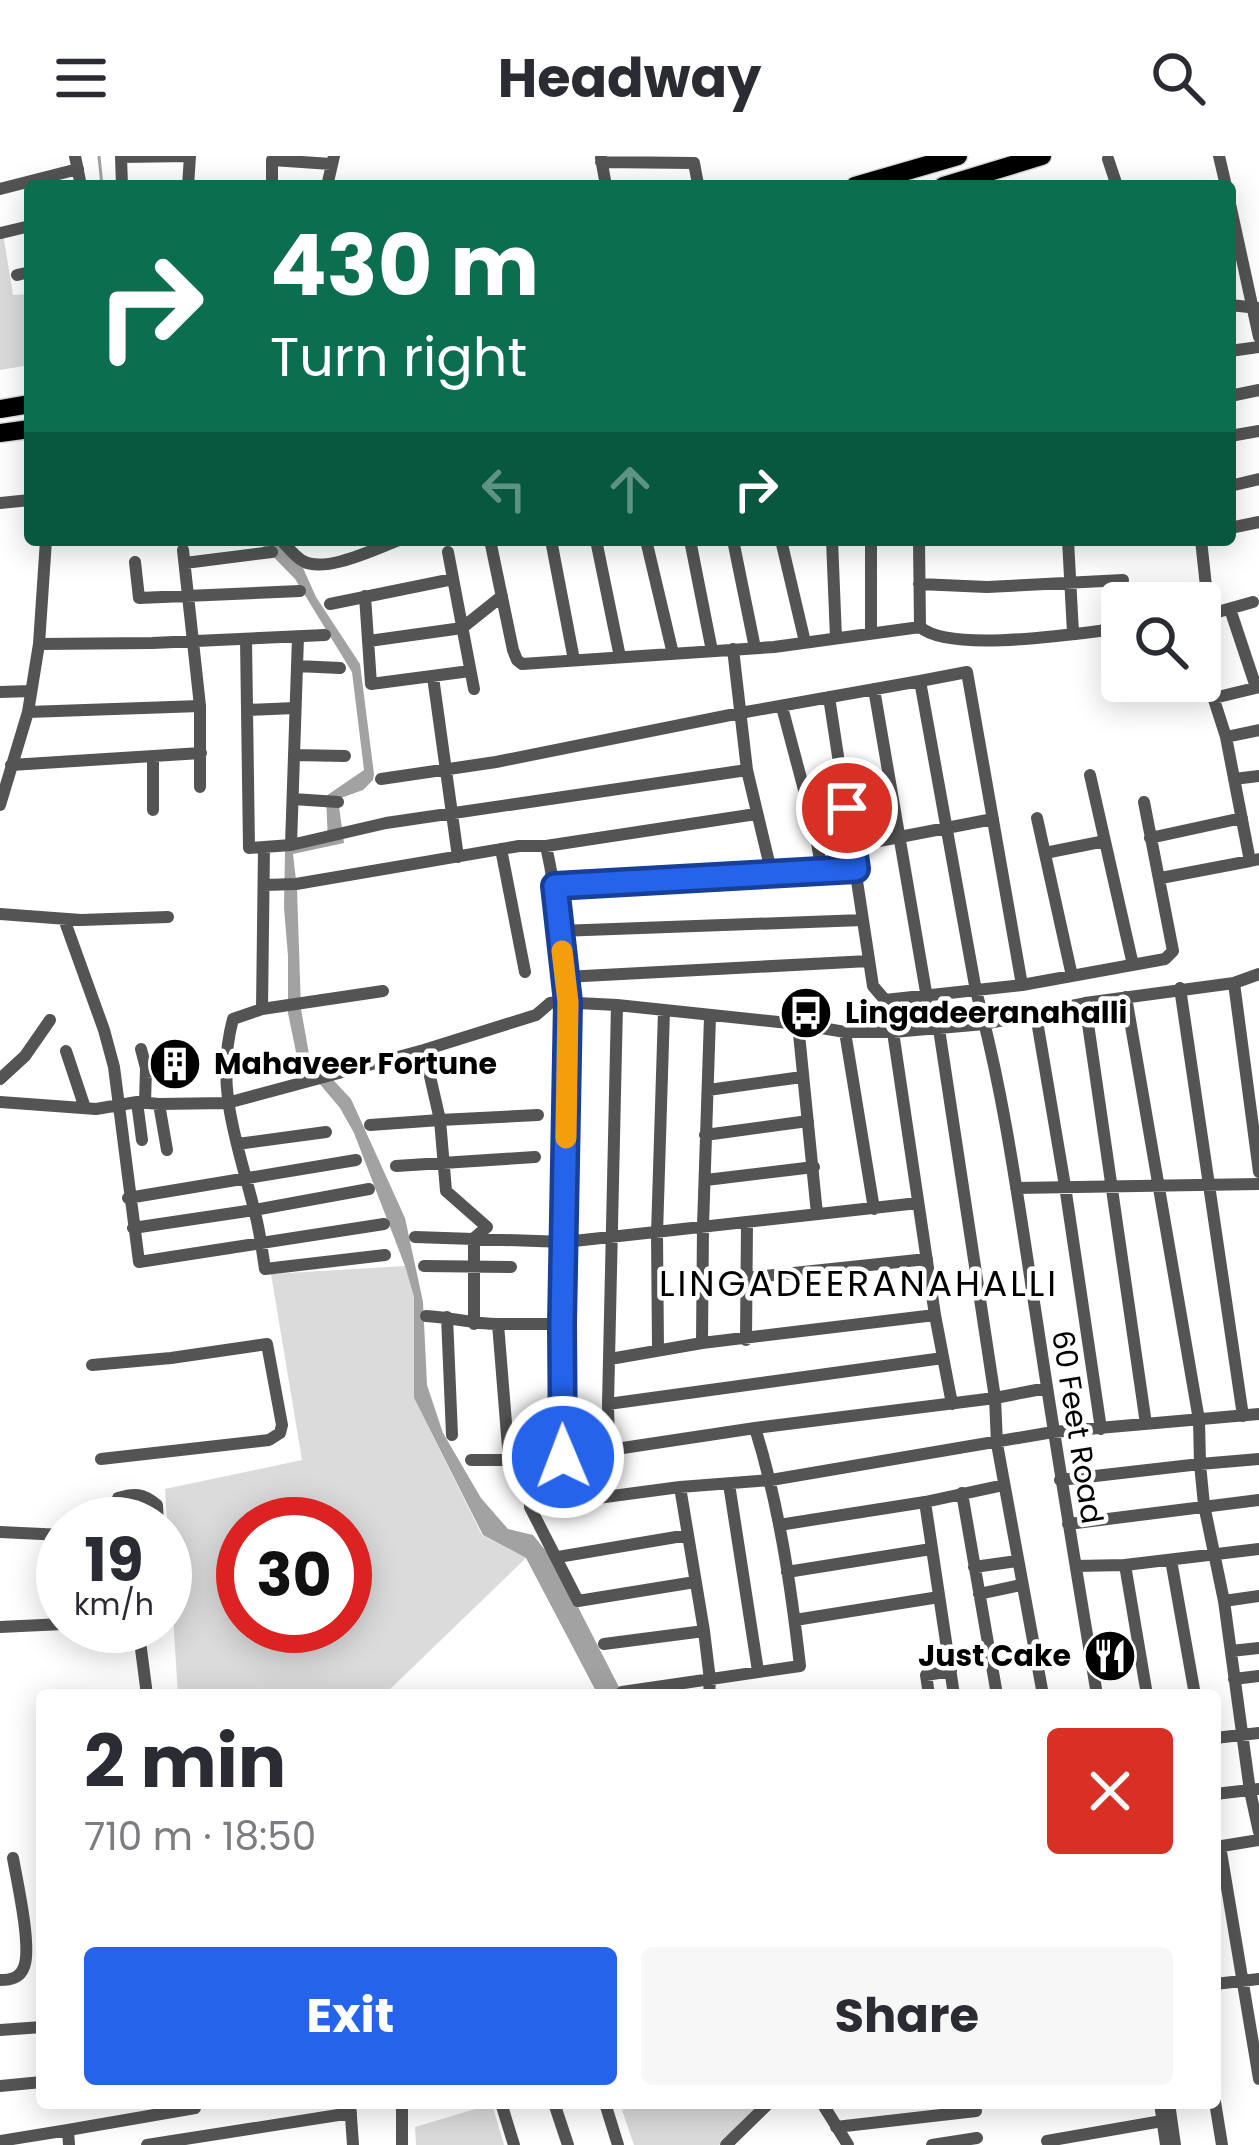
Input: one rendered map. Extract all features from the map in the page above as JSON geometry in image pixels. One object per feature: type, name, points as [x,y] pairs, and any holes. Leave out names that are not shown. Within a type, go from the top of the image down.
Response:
[{"type":"highway","points":[[876,180],[958,156]]},
{"type":"highway","points":[[963,180],[1042,156]]},
{"type":"street","points":[[121,156],[190,156]]},
{"type":"street","points":[[601,159],[694,163],[697,180]]},
{"type":"street","points":[[1108,159],[1115,180]]},
{"type":"street","points":[[272,180],[272,160],[333,160]]},
{"type":"street","points":[[25,180],[76,162]]},
{"type":"street","points":[[1236,227],[1259,338]]},
{"type":"street","points":[[0,805],[28,712],[39,644],[46,546]]},
{"type":"street","points":[[200,788],[200,706],[184,556],[257,546]]},
{"type":"street","points":[[283,546],[314,564],[351,559],[384,546]]},
{"type":"street","points":[[491,546],[517,660],[522,664],[774,647],[920,627]]},
{"type":"street","points":[[552,546],[574,660]]},
{"type":"street","points":[[597,546],[620,657]]},
{"type":"street","points":[[647,546],[673,653]]},
{"type":"street","points":[[691,546],[712,651]]},
{"type":"street","points":[[734,546],[755,648]]},
{"type":"street","points":[[783,546],[805,642]]},
{"type":"street","points":[[832,546],[836,638]]},
{"type":"street","points":[[871,546],[871,633]]},
{"type":"street","points":[[919,546],[920,627],[928,634],[960,642],[1101,631]]},
{"type":"street","points":[[1068,546],[1073,634]]},
{"type":"street","points":[[1201,546],[1203,582]]},
{"type":"street","points":[[448,552],[474,689]]},
{"type":"street","points":[[135,562],[139,598],[300,591]]},
{"type":"street","points":[[330,604],[453,579]]},
{"type":"street","points":[[919,584],[987,587],[1123,580]]},
{"type":"street","points":[[365,596],[371,684],[470,671]]},
{"type":"street","points":[[369,641],[462,628],[502,596]]},
{"type":"street","points":[[1221,612],[1253,602]]},
{"type":"street","points":[[1221,696],[1257,687],[1230,609]]},
{"type":"street","points":[[39,644],[325,635]]},
{"type":"street","points":[[291,845],[298,637]]},
{"type":"street","points":[[246,639],[249,848],[747,770]]},
{"type":"street","points":[[960,642],[1022,985]]},
{"type":"street","points":[[733,650],[747,770],[772,875]]},
{"type":"street","points":[[297,666],[340,668]]},
{"type":"street","points":[[381,779],[446,771],[967,672]]},
{"type":"street","points":[[433,677],[458,857]]},
{"type":"street","name":"60 Feet Road","points":[[920,681],[1016,1188],[1096,1689]]},
{"type":"street","points":[[874,689],[927,998]]},
{"type":"street","points":[[0,692],[31,692]]},
{"type":"street","points":[[830,697],[873,986],[885,1000],[976,992],[1165,959],[1173,951],[1144,802]]},
{"type":"street","points":[[1161,878],[1254,860],[1215,702]]},
{"type":"street","points":[[28,712],[200,706]]},
{"type":"street","points":[[782,707],[822,872]]},
{"type":"street","points":[[247,710],[296,708]]},
{"type":"street","points":[[1226,737],[1259,730]]},
{"type":"street","points":[[0,745],[17,745]]},
{"type":"street","points":[[11,765],[201,753]]},
{"type":"street","points":[[294,755],[345,756]]},
{"type":"street","points":[[153,756],[153,810]]},
{"type":"street","points":[[1090,775],[1133,965]]},
{"type":"street","points":[[1234,779],[1259,776]]},
{"type":"street","points":[[292,799],[338,802]]},
{"type":"street","points":[[264,885],[756,814]]},
{"type":"street","points":[[1037,818],[1072,976]]},
{"type":"street","points":[[1150,838],[1259,818]]},
{"type":"street","points":[[853,845],[993,819]]},
{"type":"street","points":[[1045,853],[1105,841]]},
{"type":"street","points":[[546,846],[568,1002],[563,1457]]},
{"type":"street","points":[[262,1009],[264,847]]},
{"type":"street","points":[[501,849],[525,972]]},
{"type":"street","points":[[555,886],[856,869]]},
{"type":"street","points":[[0,914],[64,919],[167,917]]},
{"type":"street","points":[[64,919],[114,1066],[139,1262],[384,1224]]},
{"type":"street","points":[[560,931],[863,920]]},
{"type":"street","points":[[565,977],[869,962]]},
{"type":"street","points":[[0,1102],[85,1108],[227,1102],[424,1050],[536,1015],[550,1004],[568,1002],[798,1024],[845,1033],[893,1032],[985,1024],[1259,974]]},
{"type":"street","points":[[1234,982],[1254,1103],[1259,1172]]},
{"type":"street","points":[[1180,988],[1243,1416]]},
{"type":"street","points":[[383,991],[262,1009],[233,1019],[228,1038],[227,1102],[266,1269],[385,1255]]},
{"type":"street","points":[[1126,997],[1199,1420],[1204,1505],[1254,1790],[1259,1836],[1221,1846]]},
{"type":"street","points":[[1085,1003],[1146,1424]]},
{"type":"street","points":[[609,1450],[617,1005]]},
{"type":"street","points":[[658,1349],[664,1011]]},
{"type":"street","points":[[1036,1015],[1101,1429]]},
{"type":"street","points":[[702,1343],[710,1017]]},
{"type":"street","points":[[0,1079],[26,1056],[50,1020]]},
{"type":"street","points":[[798,1024],[818,1214]]},
{"type":"street","points":[[939,1029],[995,1398],[997,1444],[1042,1689]]},
{"type":"street","points":[[893,1032],[952,1404]]},
{"type":"street","points":[[845,1033],[874,1209]]},
{"type":"street","points":[[142,1049],[147,1103],[142,1140]]},
{"type":"street","points":[[424,1050],[440,1120],[446,1191],[487,1227],[474,1238],[474,1324]]},
{"type":"street","points":[[66,1052],[85,1108]]},
{"type":"street","points":[[146,1072],[169,1070]]},
{"type":"street","points":[[708,1090],[802,1077]]},
{"type":"street","points":[[147,1103],[167,1150]]},
{"type":"street","points":[[370,1125],[538,1114]]},
{"type":"street","points":[[705,1135],[808,1121]]},
{"type":"street","points":[[237,1144],[326,1132]]},
{"type":"street","points":[[396,1166],[535,1157]]},
{"type":"street","points":[[128,1198],[356,1160]]},
{"type":"street","points":[[706,1180],[814,1167]]},
{"type":"street","points":[[1016,1188],[1259,1184]]},
{"type":"street","points":[[134,1228],[369,1189]]},
{"type":"street","points":[[415,1237],[565,1242],[918,1203]]},
{"type":"street","points":[[746,1340],[747,1222]]},
{"type":"street","points":[[746,1278],[927,1259]]},
{"type":"street","points":[[424,1267],[511,1268]]},
{"type":"street","points":[[610,1359],[935,1315]]},
{"type":"street","points":[[425,1316],[474,1324],[562,1324]]},
{"type":"street","points":[[447,1317],[452,1435]]},
{"type":"street","points":[[498,1324],[509,1460]]},
{"type":"street","points":[[92,1365],[267,1343],[282,1425],[280,1433],[269,1440],[100,1459]]},
{"type":"street","points":[[608,1404],[943,1358]]},
{"type":"street","points":[[471,1460],[563,1457],[1047,1388]]},
{"type":"street","points":[[530,1507],[771,1480],[1053,1432],[1259,1414]]},
{"type":"street","points":[[638,1689],[800,1666],[771,1480],[755,1428]]},
{"type":"street","points":[[1060,1480],[1259,1460]]},
{"type":"street","points":[[528,1461],[530,1507],[578,1601],[695,1582]]},
{"type":"street","points":[[729,1484],[758,1671]]},
{"type":"street","points":[[779,1526],[1004,1485]]},
{"type":"street","points":[[680,1487],[710,1689]]},
{"type":"street","points":[[962,1493],[996,1689]]},
{"type":"street","points":[[1068,1524],[1259,1500]]},
{"type":"street","points":[[925,1502],[953,1689]]},
{"type":"street","points":[[0,1532],[36,1534]]},
{"type":"street","points":[[558,1557],[688,1535]]},
{"type":"street","points":[[787,1572],[931,1549]]},
{"type":"street","points":[[1076,1566],[1259,1549]]},
{"type":"street","points":[[1172,1560],[1194,1689]]},
{"type":"street","points":[[974,1568],[1017,1561]]},
{"type":"street","points":[[1125,1565],[1146,1689]]},
{"type":"street","points":[[979,1594],[1022,1585]]},
{"type":"street","points":[[1224,1600],[1259,1596]]},
{"type":"street","points":[[795,1620],[939,1597]]},
{"type":"street","points":[[0,1627],[36,1625]]},
{"type":"street","points":[[604,1644],[704,1631]]},
{"type":"street","points":[[1231,1652],[1259,1648]]},
{"type":"street","points":[[142,1653],[146,1689]]},
{"type":"street","points":[[928,1689],[926,1675],[951,1671]]},
{"type":"street","points":[[1234,1679],[1259,1676]]},
{"type":"street","points":[[1221,1737],[1259,1733]]},
{"type":"street","points":[[1221,1793],[1254,1790]]},
{"type":"street","points":[[0,1980],[17,1976],[26,1961],[13,1858]]},
{"type":"street","points":[[1221,1868],[1259,2079]]},
{"type":"street","points":[[1221,1983],[1259,1979]]},
{"type":"street","points":[[0,2030],[36,2027]]},
{"type":"street","points":[[0,2086],[36,2083]]},
{"type":"street","points":[[0,2141],[21,2142],[189,2109]]},
{"type":"street","points":[[147,2145],[345,2109]]},
{"type":"street","points":[[351,2109],[353,2145]]},
{"type":"street","points":[[402,2109],[402,2145]]},
{"type":"street","points":[[503,2109],[514,2145]]},
{"type":"street","points":[[556,2109],[568,2145]]},
{"type":"street","points":[[606,2109],[618,2145]]},
{"type":"street","points":[[726,2145],[764,2109]]},
{"type":"street","points":[[825,2109],[840,2138],[967,2109]]},
{"type":"street","points":[[932,2145],[978,2141],[976,2109]]},
{"type":"street","points":[[1163,2109],[1162,2121],[1171,2145]]},
{"type":"street","points":[[1165,2109],[1171,2145]]},
{"type":"street","points":[[1216,2109],[1222,2145]]},
{"type":"street","points":[[1047,2140],[1162,2121]]},
{"type":"street","points":[[68,2130],[69,2145]]},
{"type":"shaded area","points":[[0,232],[13,295],[24,294],[24,366],[0,370]]},
{"type":"shaded area","points":[[263,546],[281,546],[303,568],[316,597],[360,664],[374,774],[363,790],[338,799],[344,843],[293,854],[301,1009],[309,1054],[351,1099],[405,1218],[423,1302],[427,1385],[443,1433],[481,1498],[508,1529],[533,1535],[555,1562],[620,1689],[595,1689],[526,1558],[483,1535],[414,1398],[414,1297],[354,1133],[340,1108],[297,1057],[288,1013],[285,851],[328,842],[326,796],[364,770],[352,672],[295,579]]},
{"type":"shaded area","points":[[405,1266],[414,1297],[414,1398],[482,1535],[526,1558],[390,1689],[178,1689],[175,1653],[192,1653],[192,1497],[166,1497],[165,1489],[302,1460],[271,1274]]},
{"type":"shaded area","points":[[475,2109],[493,2109],[504,2145],[416,2145],[415,2127]]},
{"type":"shaded area","points":[[758,2109],[719,2145],[634,2145],[622,2110]]},
{"type":"waterway","points":[[99,156],[101,180]]},
{"type":"slow traffic","points":[[562,951],[568,1002],[566,1138]]},
{"type":"place","name":"Lingadeeranahalli","points":[[806,1013]]},
{"type":"place","name":"Mahaveer Fortune","points":[[175,1064]]},
{"type":"place","name":"Just Cake","points":[[1110,1656]]},
{"type":"district","name":"LINGADEERANAHALLI","points":[[859,1283]]},
{"type":"route","points":[[563,1457],[568,1002],[555,886],[856,869],[847,808]]}]
